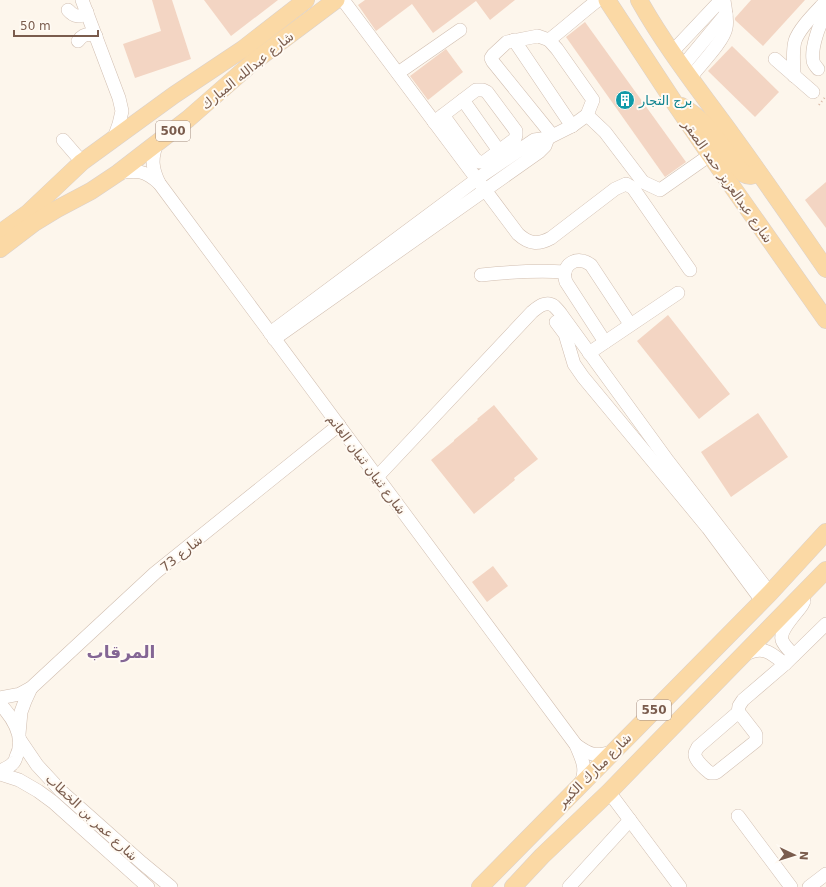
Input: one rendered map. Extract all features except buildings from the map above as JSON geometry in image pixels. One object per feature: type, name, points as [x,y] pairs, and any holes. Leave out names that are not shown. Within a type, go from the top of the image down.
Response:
[{"type":"main road","name":"شارع عبدالله المبارك","points":[[0,233],[28,213],[78,165],[174,94],[243,49],[306,0]]},
{"type":"main road","name":"شارع عبدالله المبارك","points":[[0,249],[57,209],[91,191],[118,173],[203,106],[252,63],[336,0]]},
{"type":"main road","name":"شارع عبدالعزيز حمد الصقر","points":[[607,0],[710,155],[826,320]]},
{"type":"main road","points":[[643,4],[672,52],[826,269]]},
{"type":"main road","points":[[188,86],[195,87],[201,92],[204,99],[203,106]]},
{"type":"main road","points":[[674,102],[692,113],[708,127],[744,174],[751,176],[758,172]]},
{"type":"main road","points":[[78,165],[73,173],[73,178],[82,189],[91,191]]},
{"type":"main road","name":"شارع مبارك الكبير","points":[[480,887],[766,597],[826,532]]},
{"type":"main road","name":"شارع مبارك الكبير","points":[[513,887],[542,856],[610,792],[826,570]]},
{"type":"main road","points":[[551,814],[549,822],[553,830],[558,833],[569,831]]},
{"type":"main road","points":[[527,839],[535,837],[542,841],[545,848],[542,856]]},
{"type":"street","points":[[82,0],[119,98],[122,111],[114,138]]},
{"type":"street","points":[[343,0],[398,73],[438,118],[477,161],[484,162],[515,139],[516,135],[516,131],[487,92],[479,89],[438,118]]},
{"type":"street","points":[[549,40],[598,0]]},
{"type":"street","points":[[672,52],[721,0]]},
{"type":"street","points":[[686,72],[721,40],[727,26],[724,0]]},
{"type":"street","points":[[794,76],[794,47],[797,37],[802,28],[826,1]]},
{"type":"street","points":[[68,10],[72,15],[77,17],[82,16],[87,12]]},
{"type":"street","points":[[818,69],[813,62],[814,51],[817,33],[826,14]]},
{"type":"street","points":[[398,73],[460,30]]},
{"type":"street","points":[[78,41],[86,34],[96,36]]},
{"type":"street","points":[[272,336],[481,185],[539,152],[545,146],[550,137],[572,126],[587,115],[593,100],[549,40],[538,36],[507,42],[493,55],[492,60],[550,137]]},
{"type":"street","points":[[514,40],[572,126]]},
{"type":"street","points":[[775,59],[813,92]]},
{"type":"street","points":[[463,100],[499,151]]},
{"type":"street","points":[[587,115],[605,132],[643,182],[660,190],[710,155]]},
{"type":"street","points":[[438,118],[481,185],[518,234],[524,239],[530,242],[538,243],[551,238],[615,189],[626,184],[633,188],[690,270]]},
{"type":"street","points":[[63,140],[78,165]]},
{"type":"street","points":[[157,143],[153,163],[154,174],[159,183]]},
{"type":"street","points":[[118,173],[131,171],[141,172],[151,176],[159,183]]},
{"type":"street","name":"شارع ثنيان ثنيان الغانم","points":[[159,183],[576,745]]},
{"type":"street","points":[[605,342],[564,277],[567,267],[574,261],[583,261],[591,265],[630,324]]},
{"type":"street","points":[[481,276],[515,272],[565,272]]},
{"type":"street","points":[[589,353],[678,293]]},
{"type":"street","points":[[377,477],[532,312],[539,306],[546,304],[553,305],[766,597]]},
{"type":"street","points":[[532,312],[546,310],[554,318],[565,334],[574,364],[583,377],[766,597]]},
{"type":"street","name":"شارع 73","points":[[0,698],[20,694],[31,688],[155,573],[339,426]]},
{"type":"street","points":[[794,655],[782,641],[782,635],[802,605],[804,601],[802,595]]},
{"type":"street","points":[[738,713],[755,733],[756,741],[717,772],[712,774],[697,759],[695,753],[698,747],[738,713],[739,706],[743,700],[794,655],[826,624]]},
{"type":"street","points":[[741,657],[756,650],[763,650],[784,664]]},
{"type":"street","name":"شارع 73","points":[[0,772],[14,763],[19,753],[21,712],[31,688]]},
{"type":"street","name":"شارع عمر بن الخطاب","points":[[0,704],[12,719],[20,738],[37,765],[61,791],[171,887]]},
{"type":"street","points":[[576,745],[586,752],[595,755],[603,755],[612,752]]},
{"type":"street","points":[[576,745],[584,768],[583,777],[579,786]]},
{"type":"street","name":"شارع عمر بن الخطاب","points":[[0,772],[19,780],[53,802],[148,887]]},
{"type":"street","points":[[610,792],[680,887]]},
{"type":"street","points":[[738,816],[791,887]]},
{"type":"street","points":[[569,887],[630,820]]},
{"type":"street","points":[[132,873],[142,863]]},
{"type":"street","points":[[809,887],[826,874]]},
{"type":"place","name":"برج التجار","points":[[625,100]]},
{"type":"district","name":"المرقاب","points":[[121,652]]}]
